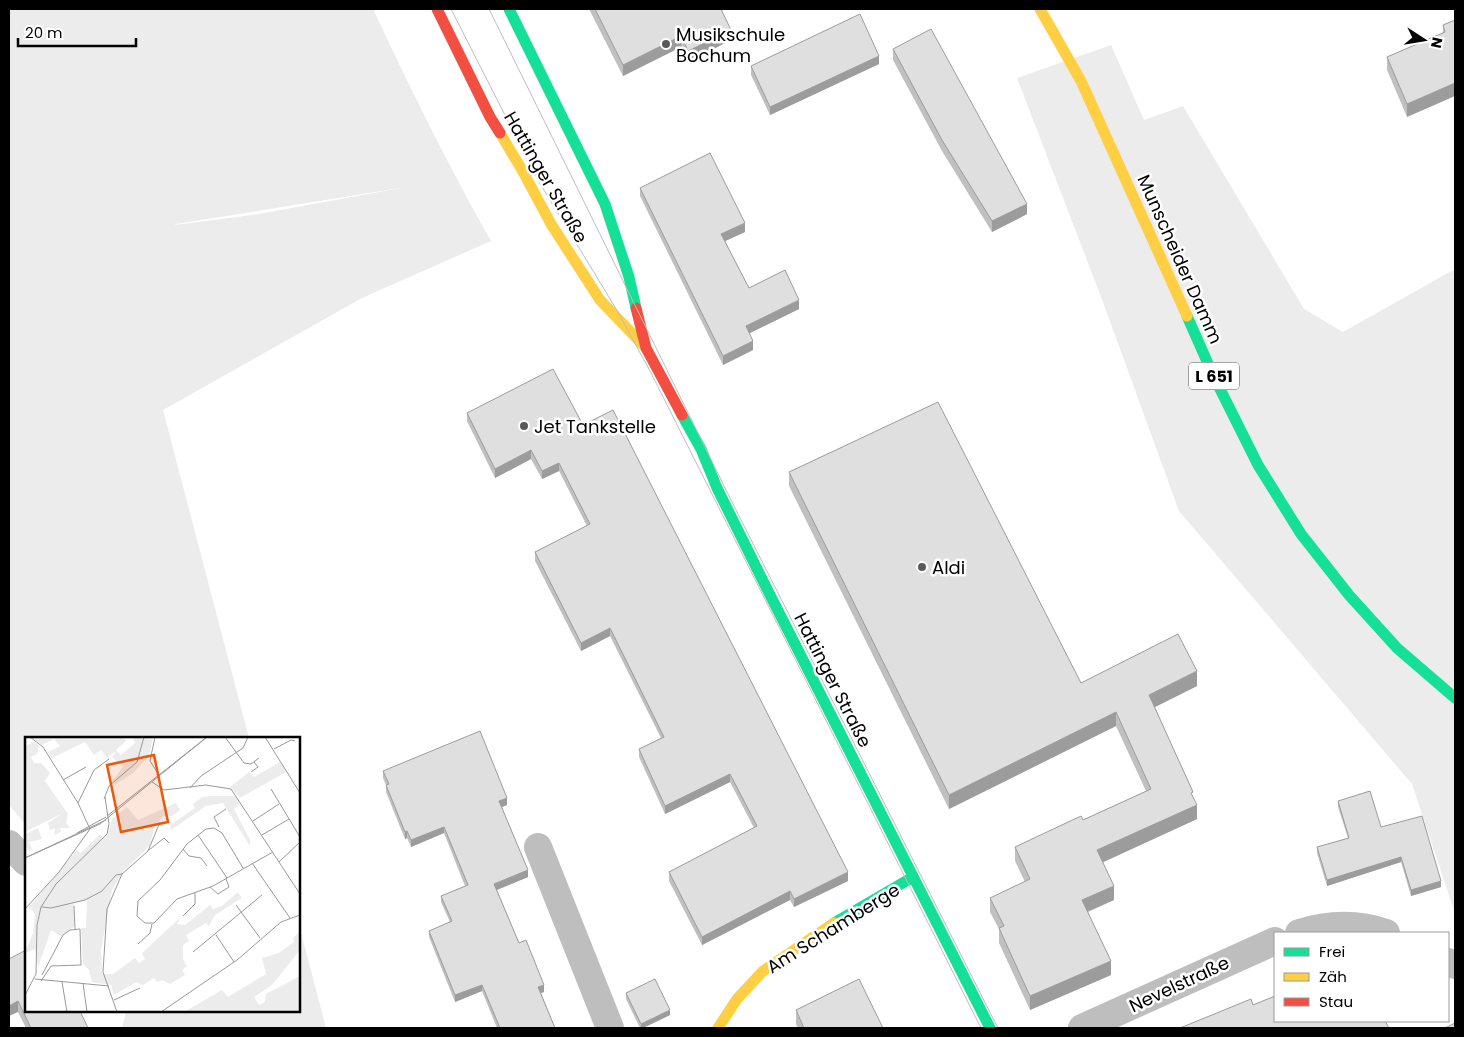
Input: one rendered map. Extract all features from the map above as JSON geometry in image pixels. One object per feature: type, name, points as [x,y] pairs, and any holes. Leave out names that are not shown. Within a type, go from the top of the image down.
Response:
[{"type":"main road","name":"Hattinger Straße","points":[[437,9],[490,116],[552,224],[600,300],[646,348]]},
{"type":"main road","name":"Hattinger Straße","points":[[509,9],[605,204],[629,277],[646,348],[701,449],[717,488],[990,1028]]},
{"type":"main road","name":"Munscheider Damm","points":[[1040,9],[1081,80],[1213,375],[1258,465],[1301,534],[1349,595],[1397,648],[1455,698]]},
{"type":"main road","name":"Am Schamberge","points":[[718,1028],[737,999],[763,971],[815,934],[913,878]]},
{"type":"street","points":[[9,844],[25,861]]},
{"type":"street","points":[[538,847],[610,1028]]},
{"type":"street","points":[[1304,932],[1331,926],[1360,926],[1382,932]]},
{"type":"street","name":"Nevelstraße","points":[[1082,1028],[1274,941]]},
{"type":"shaded area","points":[[9,9],[373,9],[430,126],[491,241],[362,298],[163,410],[249,737],[25,737],[25,824],[9,805]],"holes":[[[406,187],[259,214],[176,224]]]},
{"type":"shaded area","points":[[1111,45],[1144,120],[1183,106],[1304,309],[1343,332],[1455,269],[1455,913],[1412,784],[1179,511],[1103,302],[1017,78]]},
{"type":"shaded area","points":[[300,929],[326,1028],[122,1028],[126,1012],[300,1012]]},
{"type":"building","name":"Musikschule Bochum","points":[[595,9],[721,9],[731,30],[688,51],[681,36],[623,65]]},
{"type":"building","points":[[860,14],[879,56],[770,107],[751,66]]},
{"type":"building","points":[[1455,20],[1455,83],[1407,104],[1387,57],[1445,32],[1443,25]]},
{"type":"building","points":[[931,29],[1027,204],[992,221],[942,140],[893,49]]},
{"type":"building","points":[[710,153],[745,223],[721,234],[749,288],[785,270],[799,300],[746,326],[753,341],[723,356],[640,188]]},
{"type":"building","points":[[553,369],[583,425],[613,410],[848,872],[794,899],[790,891],[702,937],[669,872],[757,826],[730,774],[665,806],[639,749],[664,737],[610,628],[581,643],[535,552],[590,524],[559,463],[542,471],[531,450],[495,469],[467,413]]},
{"type":"building","name":"Aldi","points":[[938,402],[1081,683],[1178,634],[1197,671],[1149,695],[1193,792],[1191,793],[1197,805],[1097,850],[1114,886],[1082,900],[1111,961],[1030,996],[999,928],[1004,926],[990,898],[1030,879],[1015,847],[1081,816],[1083,820],[1151,789],[1116,712],[949,795],[789,472]]},
{"type":"building","points":[[480,731],[507,798],[499,801],[528,870],[494,884],[519,943],[526,940],[544,985],[538,987],[555,1028],[500,1028],[482,985],[455,995],[429,931],[452,921],[441,896],[468,885],[444,827],[411,840],[407,831],[405,832],[386,785],[389,784],[383,771]]},
{"type":"building","points":[[1370,791],[1381,827],[1422,816],[1441,881],[1411,890],[1401,857],[1327,880],[1317,847],[1349,838],[1338,801]]},
{"type":"building","points":[[25,951],[25,1012],[80,1012],[88,1028],[31,1028],[18,1001],[9,1006],[9,959]]},
{"type":"building","points":[[655,979],[670,1010],[641,1024],[626,993]]},
{"type":"building","points":[[859,979],[883,1028],[804,1028],[796,1010]]},
{"type":"building","points":[[1274,996],[1274,1022],[1386,1022],[1389,1028],[1180,1028],[1251,999],[1253,1005]]},
{"type":"building","points":[[1455,1023],[1455,1028],[1445,1028]]},
{"type":"tram line","points":[[451,9],[539,182],[615,307],[650,371],[981,1028]]},
{"type":"tram line","points":[[489,9],[732,502],[998,1028]]},
{"type":"traffic: fast","points":[[509,9],[605,204],[629,277],[636,308]]},
{"type":"traffic: fast","points":[[1187,316],[1213,375],[1258,465],[1301,534],[1349,595],[1397,648],[1455,698]]},
{"type":"traffic: fast","points":[[682,415],[701,449],[717,488],[767,589],[990,1028]]},
{"type":"traffic: fast","points":[[834,923],[913,877]]},
{"type":"traffic: slow","points":[[1040,9],[1081,81],[1187,316]]},
{"type":"traffic: slow","points":[[500,133],[551,224],[600,300],[645,347]]},
{"type":"traffic: slow","points":[[718,1028],[737,999],[763,971],[834,923]]},
{"type":"traffic: jam","points":[[437,9],[490,117],[500,133]]},
{"type":"traffic: jam","points":[[636,308],[646,348],[682,415]]},
{"type":"place","name":"Musikschule Bochum","points":[[666,44]]},
{"type":"place","name":"Jet Tankstelle","points":[[524,426]]},
{"type":"place","name":"Aldi","points":[[922,567]]}]
